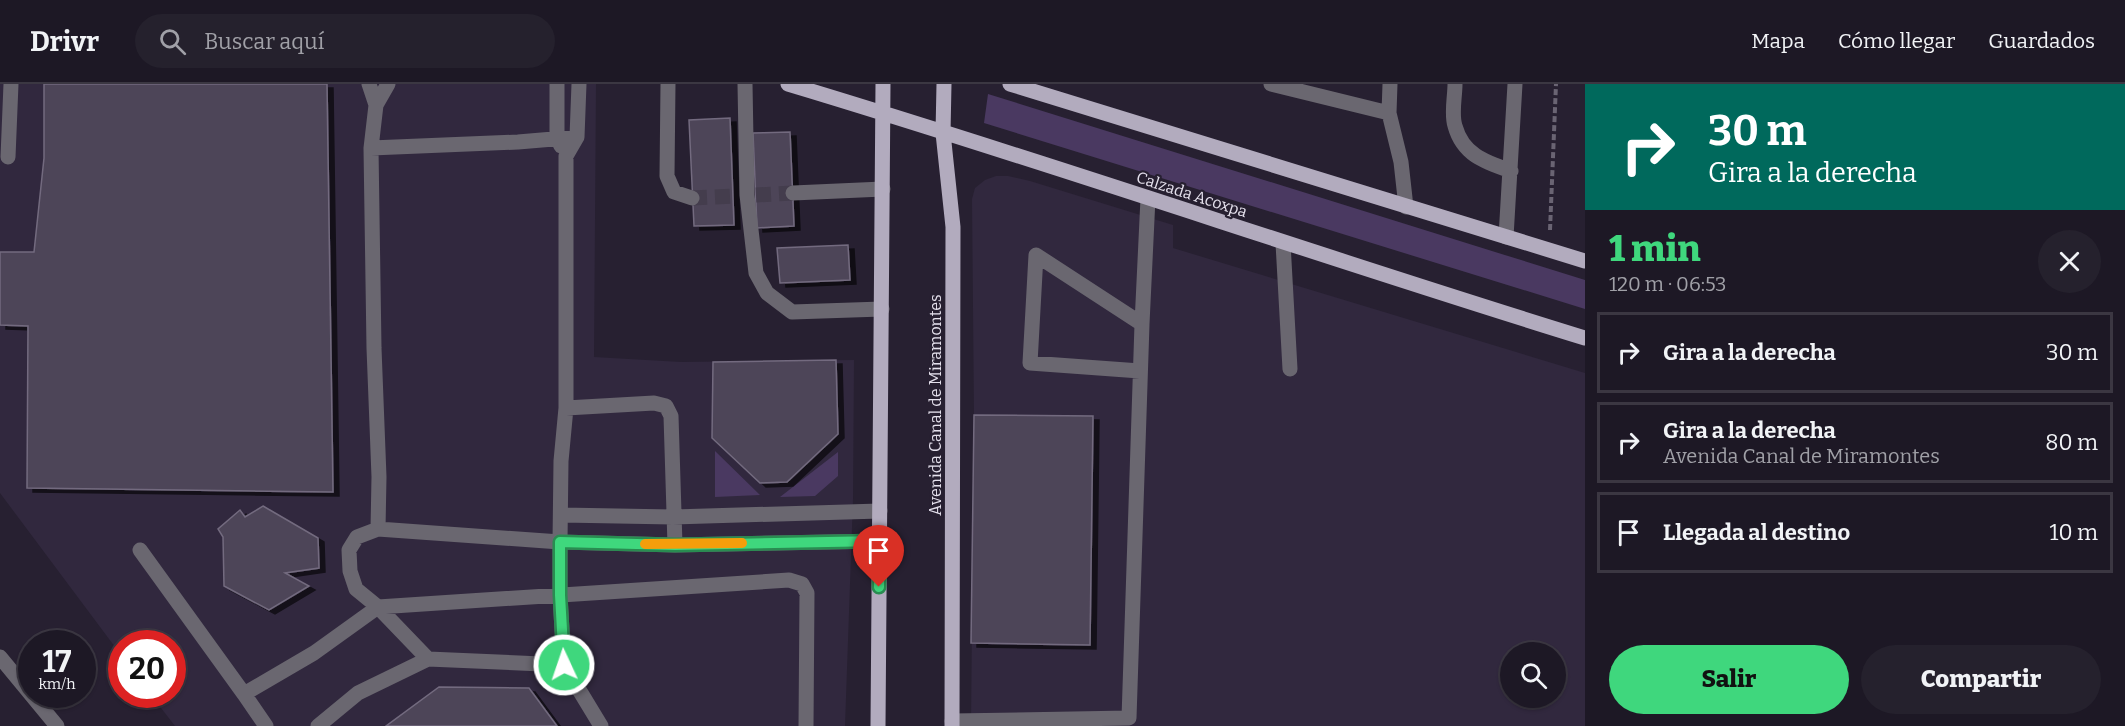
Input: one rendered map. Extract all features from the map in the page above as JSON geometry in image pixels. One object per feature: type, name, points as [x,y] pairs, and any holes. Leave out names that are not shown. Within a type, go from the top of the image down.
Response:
[{"type":"main road","name":"Calzada Acoxpa","points":[[788,84],[1585,338]]},
{"type":"main road","points":[[878,726],[883,84]]},
{"type":"main road","name":"Avenida Canal de Miramontes","points":[[944,84],[943,133],[953,226],[952,723]]},
{"type":"main road","points":[[1010,84],[1585,261]]},
{"type":"street","points":[[8,157],[11,84]]},
{"type":"street","points":[[369,84],[376,105]]},
{"type":"street","points":[[378,529],[379,477],[371,148],[376,105],[388,84]]},
{"type":"street","points":[[557,84],[557,138],[566,156],[566,408],[561,461],[560,542],[564,665],[601,726]]},
{"type":"street","points":[[566,156],[577,137],[579,84]]},
{"type":"street","points":[[668,84],[668,176],[674,192],[692,198]]},
{"type":"street","points":[[745,84],[745,195],[756,273],[767,293],[792,312],[882,309]]},
{"type":"street","points":[[1271,84],[1389,113]]},
{"type":"street","points":[[1390,84],[1389,113],[1401,162],[1406,207]]},
{"type":"street","points":[[1455,84],[1454,125],[1466,150],[1489,163],[1511,171]]},
{"type":"street","points":[[1506,237],[1515,84]]},
{"type":"street","points":[[371,148],[518,142],[577,137]]},
{"type":"street","points":[[793,193],[883,189]]},
{"type":"street","points":[[952,723],[1129,718],[1148,198]]},
{"type":"street","points":[[1283,243],[1290,369]]},
{"type":"street","points":[[1140,371],[1030,363],[1036,255],[1142,324]]},
{"type":"street","points":[[566,408],[654,403],[666,406],[671,416],[675,545]]},
{"type":"street","points":[[562,515],[673,517],[880,511]]},
{"type":"street","points":[[428,659],[378,607],[356,589],[350,571],[349,549],[357,537],[378,529],[560,542],[675,545],[880,541]]},
{"type":"street","points":[[140,550],[266,726]]},
{"type":"street","points":[[244,694],[314,653],[378,607],[789,580],[802,584],[807,593],[806,726]]},
{"type":"street","points":[[0,657],[57,726]]},
{"type":"street","points":[[318,726],[358,693],[428,659],[564,665]]},
{"type":"path","points":[[1549,250],[1556,84]]},
{"type":"shaded area","points":[[0,84],[596,84],[594,357],[681,362],[854,360],[853,499],[845,726],[175,726],[161,708],[186,708],[186,630],[108,630],[108,638],[0,493]]},
{"type":"shaded area","points":[[988,94],[1585,280],[1585,309],[984,123]]},
{"type":"shaded area","points":[[996,176],[1030,181],[1173,225],[1173,248],[1585,373],[1585,726],[971,726],[974,415],[972,199],[975,188],[985,180]]},
{"type":"shaded area","points":[[715,451],[760,495],[715,497]]},
{"type":"shaded area","points":[[838,452],[838,476],[815,496],[780,497]]},
{"type":"building","points":[[44,84],[327,84],[333,492],[27,488],[28,326],[0,325],[0,252],[34,252],[44,158]]},
{"type":"building","points":[[730,118],[734,225],[694,226],[689,120]]},
{"type":"building","points":[[790,132],[794,226],[757,228],[753,133]]},
{"type":"building","points":[[848,245],[850,280],[780,283],[777,248]]},
{"type":"building","points":[[836,360],[838,434],[787,482],[760,483],[712,438],[713,362]]},
{"type":"building","points":[[974,415],[1093,416],[1090,645],[971,643]]},
{"type":"building","points":[[263,506],[318,538],[319,568],[285,573],[309,586],[269,610],[224,586],[223,537],[218,529],[240,510],[245,517]]},
{"type":"building","points":[[439,687],[529,688],[557,726],[386,726]]},
{"type":"tunnel","points":[[756,195],[793,193]]},
{"type":"tunnel","points":[[692,198],[734,196]]},
{"type":"slow traffic","points":[[645,544],[742,543]]},
{"type":"route","points":[[564,665],[560,542],[675,545],[880,541],[879,587]]}]
